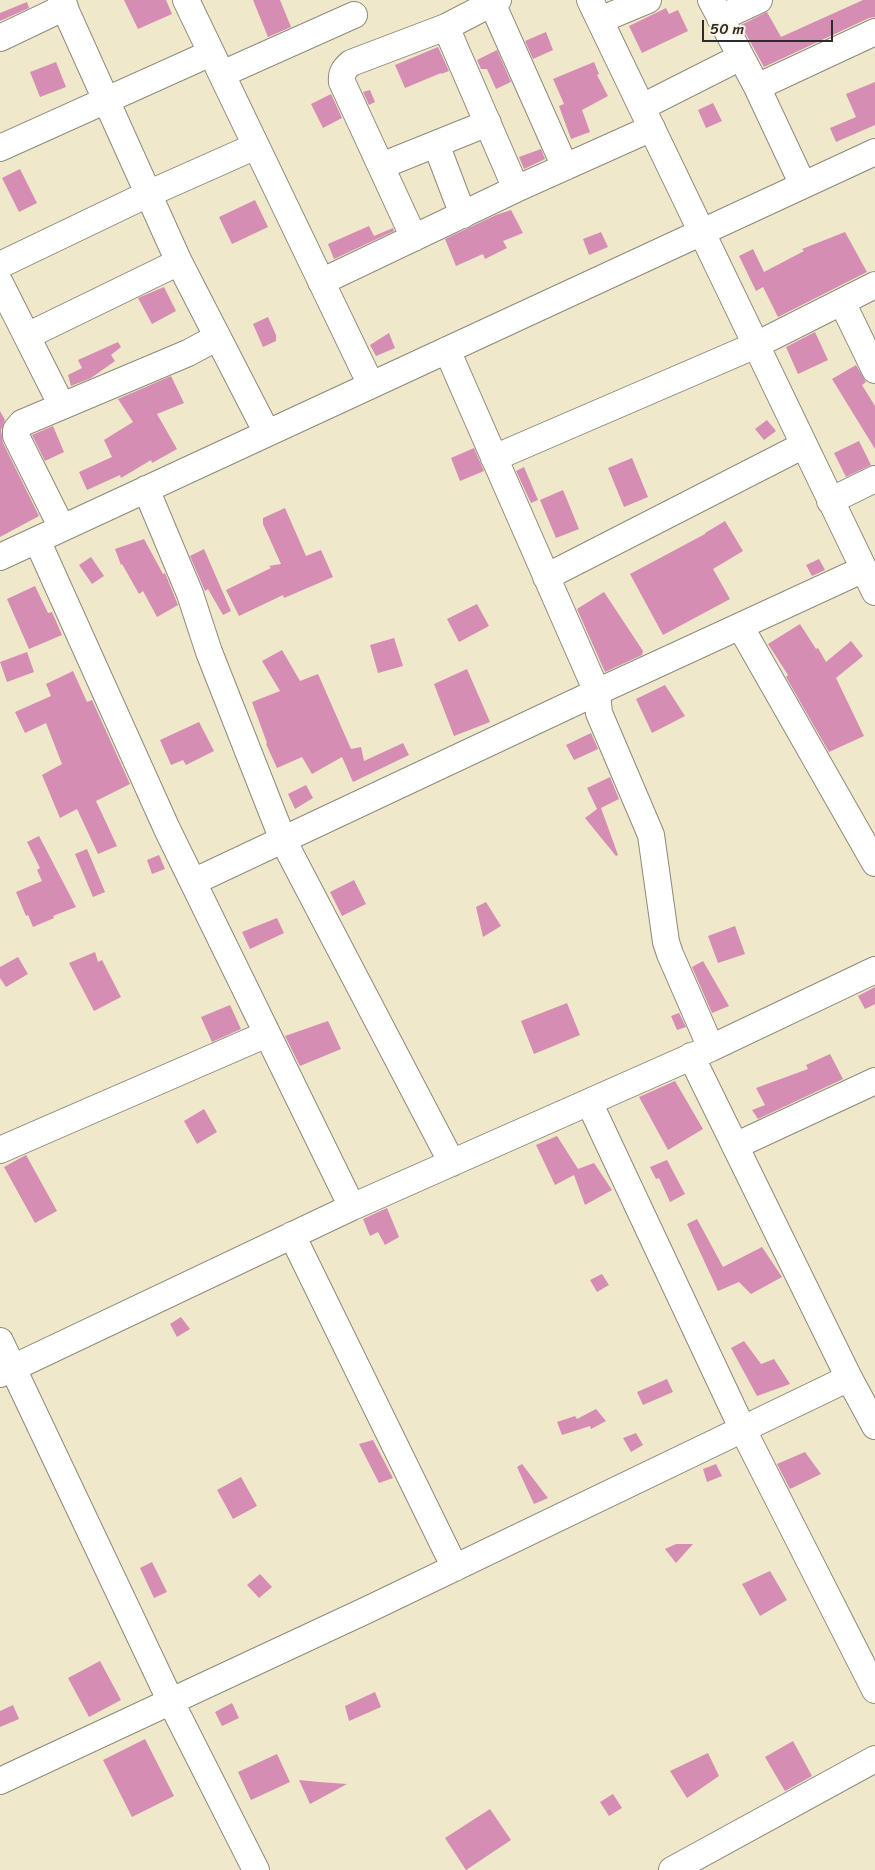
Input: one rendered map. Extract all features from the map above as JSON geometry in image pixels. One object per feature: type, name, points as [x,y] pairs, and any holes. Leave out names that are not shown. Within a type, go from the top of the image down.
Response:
[{"type":"street","points":[[186,0],[371,385]]},
{"type":"street","points":[[194,882],[740,626],[869,580],[595,10],[648,0]]},
{"type":"street","points":[[759,0],[716,9],[757,87],[803,185]]},
{"type":"street","points":[[414,238],[342,82],[341,74],[351,63],[446,27],[495,2],[565,167]]},
{"type":"street","points":[[0,38],[63,4],[179,262],[216,338],[267,433]]},
{"type":"street","points":[[0,148],[107,100],[217,64],[351,8],[374,54]]},
{"type":"street","points":[[446,27],[516,189]]},
{"type":"street","points":[[757,87],[875,32]]},
{"type":"street","points":[[322,282],[565,167],[741,57]]},
{"type":"street","points":[[381,166],[488,123]]},
{"type":"street","points":[[436,144],[463,215]]},
{"type":"street","points":[[0,265],[148,194],[256,146]]},
{"type":"street","points":[[0,557],[875,152]]},
{"type":"street","points":[[27,336],[179,262]]},
{"type":"street","points":[[0,283],[62,406]]},
{"type":"street","points":[[494,458],[756,344],[875,285]]},
{"type":"street","points":[[842,302],[875,370]]},
{"type":"street","points":[[62,528],[16,436],[16,430],[22,423],[188,353],[216,338]]},
{"type":"street","points":[[447,350],[597,692],[599,713],[651,835],[666,942],[701,1052],[736,1146],[849,1378],[875,1426]]},
{"type":"street","points":[[546,578],[804,445]]},
{"type":"street","points":[[830,501],[875,479]]},
{"type":"street","points":[[146,489],[190,594],[209,652],[283,840],[452,1163]]},
{"type":"street","points":[[37,540],[163,820],[352,1207]]},
{"type":"street","points":[[740,626],[875,863]]},
{"type":"street","points":[[6,1371],[352,1207],[701,1052],[875,970]]},
{"type":"street","points":[[0,1150],[266,1034]]},
{"type":"street","points":[[736,1146],[875,1081]]},
{"type":"street","points":[[589,1102],[743,1430],[875,1690]]},
{"type":"street","points":[[292,1235],[455,1568]]},
{"type":"street","points":[[0,1341],[6,1371],[256,1870]]},
{"type":"street","points":[[0,1781],[455,1568],[849,1378]]},
{"type":"street","points":[[672,1870],[875,1759]]},
{"type":"building","points":[[124,0],[166,0],[172,14],[138,29]]},
{"type":"building","points":[[253,0],[280,0],[291,27],[268,37]]},
{"type":"building","points":[[863,0],[875,0],[875,17],[869,18],[764,67],[741,25],[767,12],[781,37]]},
{"type":"building","points":[[27,2],[29,8],[0,21],[0,13]]},
{"type":"building","points":[[666,8],[669,14],[678,10],[688,31],[642,53],[629,26]]},
{"type":"building","points":[[546,32],[553,50],[533,59],[525,41]]},
{"type":"building","points":[[438,47],[449,71],[405,88],[395,65]]},
{"type":"building","points":[[497,50],[511,82],[496,89],[487,69],[481,69],[477,60]]},
{"type":"building","points":[[56,62],[66,87],[40,97],[30,72]]},
{"type":"building","points":[[594,62],[599,74],[597,75],[608,96],[582,110],[590,132],[571,139],[559,106],[564,104],[553,79]]},
{"type":"building","points":[[875,82],[875,125],[836,142],[830,128],[856,117],[846,94]]},
{"type":"building","points":[[370,90],[375,102],[369,105],[363,92]]},
{"type":"building","points":[[331,94],[342,118],[323,128],[311,104]]},
{"type":"building","points":[[713,103],[722,121],[706,128],[698,110]]},
{"type":"building","points":[[541,149],[545,159],[524,169],[519,157]]},
{"type":"building","points":[[20,169],[37,203],[19,212],[2,178]]},
{"type":"building","points":[[255,200],[268,227],[232,244],[219,217]]},
{"type":"building","points":[[511,210],[523,233],[503,241],[507,248],[485,259],[483,254],[456,266],[445,239]]},
{"type":"building","points":[[369,226],[374,236],[393,228],[394,231],[334,259],[328,244]]},
{"type":"building","points":[[601,232],[608,247],[589,255],[583,239]]},
{"type":"building","points":[[845,232],[867,272],[778,317],[763,287],[756,291],[739,256],[753,249],[764,272],[804,251],[802,249]]},
{"type":"building","points":[[164,287],[176,311],[152,324],[138,298]]},
{"type":"building","points":[[268,317],[276,335],[276,341],[263,347],[253,324]]},
{"type":"building","points":[[815,332],[828,360],[798,374],[786,347]]},
{"type":"building","points":[[389,333],[395,348],[376,356],[370,345]]},
{"type":"building","points":[[118,342],[121,347],[111,355],[115,361],[91,378],[71,386],[68,375],[82,368],[78,360]]},
{"type":"building","points":[[856,365],[866,382],[862,385],[875,406],[875,449],[832,379]]},
{"type":"building","points":[[171,376],[184,403],[157,414],[177,449],[152,463],[151,460],[121,478],[120,475],[87,490],[79,472],[112,457],[104,440],[133,422],[118,399]]},
{"type":"building","points":[[0,411],[5,420],[1,430],[3,443],[39,516],[0,537]]},
{"type":"building","points":[[767,420],[776,431],[764,440],[755,429]]},
{"type":"building","points":[[53,426],[64,452],[45,461],[32,435]]},
{"type":"building","points":[[859,441],[871,465],[846,477],[834,453]]},
{"type":"building","points":[[474,448],[484,471],[460,481],[451,458]]},
{"type":"building","points":[[632,458],[648,497],[624,507],[608,468]]},
{"type":"building","points":[[524,467],[538,500],[531,503],[516,471]]},
{"type":"building","points":[[563,490],[579,529],[556,538],[540,500]]},
{"type":"building","points":[[285,508],[306,556],[321,550],[333,577],[284,598],[283,595],[239,616],[226,590],[271,568],[269,566],[281,564],[263,524],[263,518]]},
{"type":"building","points":[[725,521],[743,551],[713,569],[730,599],[663,635],[630,574],[705,534]]},
{"type":"building","points":[[144,539],[163,574],[165,573],[178,605],[157,617],[143,591],[139,594],[121,565],[115,549]]},
{"type":"building","points":[[204,549],[231,611],[223,615],[208,589],[205,591],[190,556]]},
{"type":"building","points":[[91,557],[104,576],[92,584],[79,565]]},
{"type":"building","points":[[819,559],[825,570],[812,576],[806,565]]},
{"type":"building","points":[[35,586],[48,613],[52,612],[62,635],[29,649],[7,599]]},
{"type":"building","points":[[604,592],[643,651],[642,655],[605,672],[577,609]]},
{"type":"building","points":[[477,604],[489,626],[459,642],[447,619]]},
{"type":"building","points":[[800,624],[826,662],[851,641],[863,656],[836,678],[864,736],[829,752],[786,677],[788,675],[768,644]]},
{"type":"building","points":[[394,638],[403,666],[378,673],[370,645]]},
{"type":"building","points":[[282,650],[300,681],[318,674],[351,749],[361,747],[364,761],[403,743],[409,755],[353,782],[342,757],[312,774],[302,757],[277,768],[266,744],[252,702],[280,691],[262,661]]},
{"type":"building","points":[[27,652],[34,672],[7,682],[0,662]]},
{"type":"building","points":[[467,669],[490,722],[454,736],[434,684]]},
{"type":"building","points":[[73,671],[87,702],[92,700],[130,784],[96,801],[117,846],[98,854],[77,809],[60,818],[42,775],[62,764],[46,723],[25,733],[15,712],[51,696],[46,684]]},
{"type":"building","points":[[665,685],[685,716],[652,733],[636,699]]},
{"type":"building","points":[[199,722],[214,751],[186,765],[183,760],[171,765],[160,740]]},
{"type":"building","points":[[591,733],[598,749],[574,760],[566,745]]},
{"type":"building","points":[[610,777],[619,799],[601,808],[618,855],[616,856],[585,818],[597,809],[587,788]]},
{"type":"building","points":[[306,785],[313,798],[295,809],[288,794]]},
{"type":"building","points":[[39,836],[76,907],[53,916],[54,918],[33,927],[16,892],[42,881],[37,870],[40,868],[27,842]]},
{"type":"building","points":[[87,849],[105,892],[93,897],[75,854]]},
{"type":"building","points":[[159,855],[165,869],[152,874],[147,860]]},
{"type":"building","points":[[354,880],[366,904],[342,916],[330,892]]},
{"type":"building","points":[[486,902],[501,926],[483,937],[476,907]]},
{"type":"building","points":[[277,918],[284,933],[250,949],[242,932]]},
{"type":"building","points":[[735,926],[745,954],[718,963],[708,936]]},
{"type":"building","points":[[95,952],[98,962],[102,960],[121,997],[94,1011],[69,963]]},
{"type":"building","points":[[18,957],[28,974],[6,987],[0,978],[0,967]]},
{"type":"building","points":[[703,961],[729,1006],[712,1013],[692,967]]},
{"type":"building","points":[[875,987],[875,1004],[865,1009],[858,996]]},
{"type":"building","points":[[567,1003],[580,1035],[534,1054],[521,1021]]},
{"type":"building","points":[[230,1005],[241,1029],[212,1042],[201,1017]]},
{"type":"building","points":[[679,1013],[686,1027],[677,1030],[671,1016]]},
{"type":"building","points":[[328,1021],[341,1049],[300,1066],[285,1036]]},
{"type":"building","points":[[830,1054],[843,1079],[758,1119],[752,1110],[765,1105],[756,1088],[808,1069],[806,1065]]},
{"type":"building","points":[[675,1081],[703,1129],[668,1150],[639,1097]]},
{"type":"building","points":[[204,1109],[217,1132],[197,1144],[184,1121]]},
{"type":"building","points":[[557,1136],[578,1169],[594,1163],[612,1190],[585,1205],[574,1175],[555,1185],[536,1145]]},
{"type":"building","points":[[26,1155],[57,1211],[35,1223],[4,1167]]},
{"type":"building","points":[[667,1160],[685,1194],[670,1202],[659,1178],[656,1179],[650,1167]]},
{"type":"building","points":[[387,1208],[399,1237],[385,1245],[378,1232],[370,1236],[363,1219]]},
{"type":"building","points":[[697,1219],[723,1267],[762,1247],[782,1277],[751,1294],[739,1282],[718,1291],[687,1224]]},
{"type":"building","points":[[602,1274],[609,1285],[597,1292],[590,1280]]},
{"type":"building","points":[[181,1317],[190,1329],[177,1337],[170,1324]]},
{"type":"building","points":[[744,1341],[761,1364],[774,1359],[790,1384],[757,1396],[731,1348]]},
{"type":"building","points":[[667,1379],[673,1392],[643,1405],[637,1392]]},
{"type":"building","points":[[596,1409],[606,1421],[591,1429],[590,1426],[562,1435],[557,1422],[575,1416],[577,1419]]},
{"type":"building","points":[[636,1433],[643,1445],[631,1452],[623,1438]]},
{"type":"building","points":[[373,1440],[393,1478],[379,1483],[359,1444]]},
{"type":"building","points":[[805,1452],[821,1474],[790,1489],[777,1464]]},
{"type":"building","points":[[522,1464],[548,1498],[534,1504],[517,1467]]},
{"type":"building","points":[[716,1464],[722,1476],[707,1482],[703,1469]]},
{"type":"building","points":[[241,1477],[257,1506],[233,1519],[217,1490]]},
{"type":"building","points":[[676,1544],[693,1544],[676,1563],[665,1549]]},
{"type":"building","points":[[152,1562],[167,1592],[154,1598],[140,1568]]},
{"type":"building","points":[[770,1571],[787,1600],[760,1616],[742,1584]]},
{"type":"building","points":[[260,1574],[272,1587],[259,1598],[247,1585]]},
{"type":"building","points":[[100,1661],[121,1700],[89,1717],[68,1678]]},
{"type":"building","points":[[375,1692],[381,1707],[349,1721],[345,1706]]},
{"type":"building","points":[[232,1703],[239,1718],[222,1726],[215,1712]]},
{"type":"building","points":[[13,1705],[19,1719],[0,1727],[0,1711]]},
{"type":"building","points":[[145,1739],[174,1796],[132,1817],[103,1760]]},
{"type":"building","points":[[793,1741],[812,1776],[785,1791],[765,1757]]},
{"type":"building","points":[[708,1753],[719,1776],[687,1798],[670,1771]]},
{"type":"building","points":[[277,1754],[290,1782],[251,1800],[238,1772]]},
{"type":"building","points":[[299,1780],[319,1782],[347,1784],[310,1804]]},
{"type":"building","points":[[613,1794],[622,1808],[609,1816],[600,1802]]},
{"type":"building","points":[[490,1809],[511,1840],[466,1870],[445,1838]]}]
